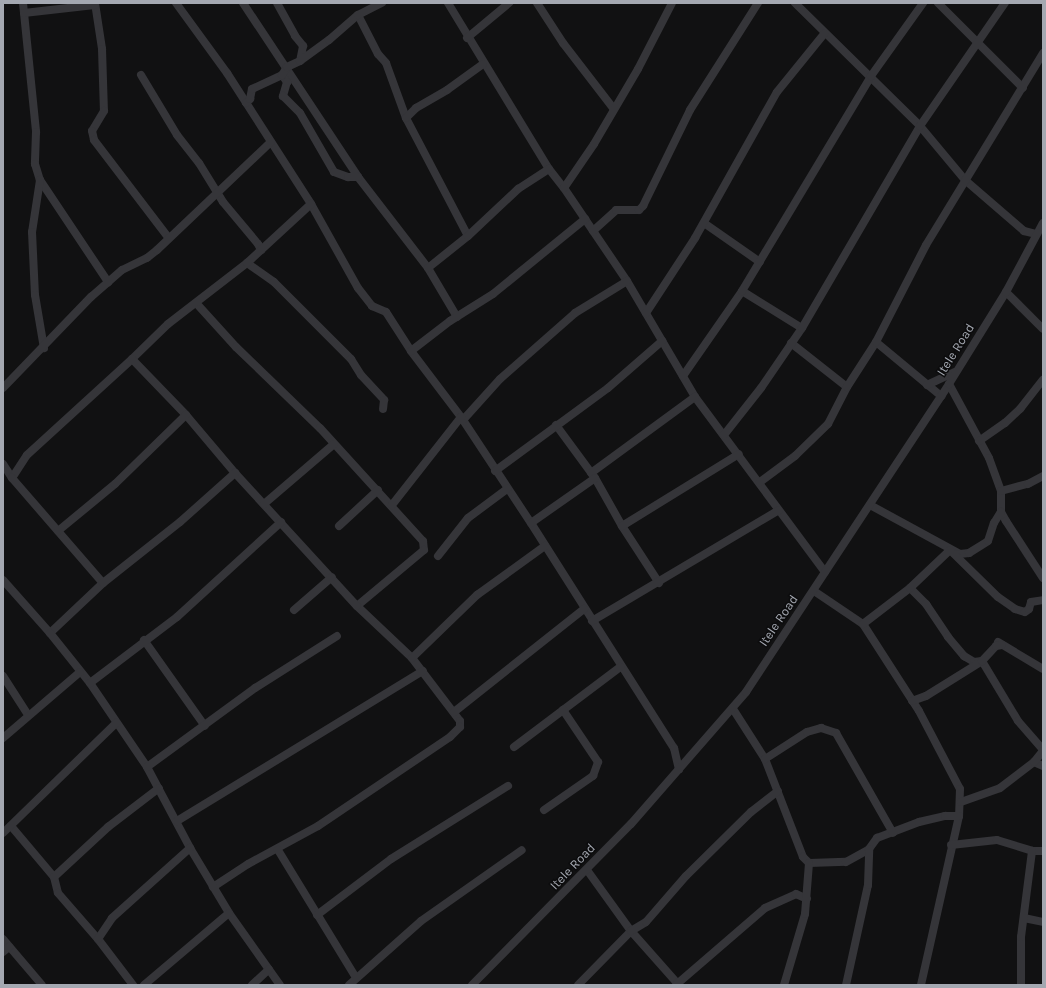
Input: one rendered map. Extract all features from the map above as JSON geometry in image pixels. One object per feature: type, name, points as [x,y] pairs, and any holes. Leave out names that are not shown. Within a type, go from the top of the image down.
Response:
[{"type":"street","points":[[22,3],[36,132],[34,164],[40,180],[108,282]]},
{"type":"street","points":[[176,3],[246,103],[311,204],[358,288],[372,306],[386,312],[411,351],[462,419],[495,471],[531,523],[620,667],[674,748],[679,769]]},
{"type":"street","points":[[243,3],[258,30],[287,67],[358,177],[428,268],[456,317]]},
{"type":"street","points":[[278,3],[295,36],[303,46],[300,61]]},
{"type":"street","points":[[246,103],[250,99],[252,90],[282,75],[287,67],[300,61],[358,15],[382,3]]},
{"type":"street","points":[[448,3],[467,38],[549,169],[564,188],[626,281],[695,397],[760,482],[825,572]]},
{"type":"street","points":[[467,38],[509,3]]},
{"type":"street","points":[[537,3],[563,43],[613,108]]},
{"type":"street","points":[[564,188],[594,144],[613,108],[638,69],[672,3]]},
{"type":"street","points":[[593,231],[616,210],[639,210],[643,206],[690,110],[758,3]]},
{"type":"street","points":[[795,3],[824,34],[871,76],[920,126],[965,180],[1034,238]]},
{"type":"street","points":[[683,376],[742,291],[871,76],[923,3]]},
{"type":"street","points":[[938,3],[1023,88]]},
{"type":"street","points":[[724,435],[761,388],[802,328],[920,126],[1005,3]]},
{"type":"street","points":[[24,13],[95,4],[102,49],[104,111],[92,131],[94,140],[168,237]]},
{"type":"street","points":[[358,15],[378,54],[386,63],[406,118],[468,236]]},
{"type":"street","points":[[646,313],[704,223],[777,92],[824,34]]},
{"type":"street","points":[[760,482],[795,456],[828,424],[847,387],[876,342],[926,245],[1023,88],[1043,52]]},
{"type":"street","points":[[406,118],[416,108],[447,90],[483,64]]},
{"type":"street","points":[[282,75],[287,82],[283,96],[300,114],[334,172],[348,177],[358,177]]},
{"type":"street","points":[[141,76],[177,135],[218,192],[223,202],[258,244],[260,250]]},
{"type":"street","points":[[3,388],[44,348],[90,297],[122,270],[146,258],[271,142]]},
{"type":"street","points":[[428,268],[468,236],[518,189],[549,169]]},
{"type":"street","points":[[40,180],[32,232],[35,295],[44,348]]},
{"type":"street","points":[[12,478],[27,455],[168,324],[197,304],[247,263],[311,204]]},
{"type":"street","points":[[411,351],[456,317],[493,294],[585,219]]},
{"type":"street","points":[[704,223],[760,262]]},
{"type":"street","name":"Itele Road","points":[[472,985],[587,870],[733,709],[814,591],[949,384],[955,372],[1006,292],[1043,223]]},
{"type":"street","points":[[247,263],[274,282],[351,360],[361,375],[384,400],[383,409]]},
{"type":"street","points":[[392,505],[462,419],[500,379],[570,318],[626,281]]},
{"type":"street","points":[[742,291],[802,328]]},
{"type":"street","points":[[1006,292],[1043,329]]},
{"type":"street","points":[[197,304],[236,347],[378,490],[423,541],[424,550],[357,606]]},
{"type":"street","points":[[495,471],[608,388],[662,341]]},
{"type":"street","points":[[876,342],[941,396]]},
{"type":"street","points":[[791,343],[847,387]]},
{"type":"street","points":[[132,359],[186,415],[235,473],[357,606],[412,658],[460,721],[460,727],[450,737],[318,826],[278,850],[248,864],[213,887]]},
{"type":"street","points":[[927,385],[955,372]]},
{"type":"street","points":[[979,441],[1020,409],[1043,380]]},
{"type":"street","points":[[949,384],[989,458],[1001,491],[1002,512],[1013,534],[1023,545],[1043,578]]},
{"type":"street","points":[[531,523],[695,397]]},
{"type":"street","points":[[58,531],[115,484],[186,415]]},
{"type":"street","points":[[556,425],[593,475],[622,526],[660,583]]},
{"type":"street","points":[[264,504],[334,444]]},
{"type":"street","points":[[622,526],[739,454]]},
{"type":"street","points":[[3,464],[12,478],[103,583]]},
{"type":"street","points":[[50,633],[103,583],[180,522],[235,473]]},
{"type":"street","points":[[1001,491],[1028,484],[1043,476]]},
{"type":"street","points":[[438,556],[468,518],[507,489]]},
{"type":"street","points":[[339,526],[378,490]]},
{"type":"street","points":[[870,505],[950,550],[998,597],[1015,609],[1025,612],[1029,609],[1031,602],[1043,600]]},
{"type":"street","points":[[592,621],[660,583],[779,510]]},
{"type":"street","points":[[950,550],[969,554],[978,549],[988,541],[994,522],[1002,512]]},
{"type":"street","points":[[90,683],[144,640],[183,612],[281,522]]},
{"type":"street","points":[[412,658],[477,595],[545,546]]},
{"type":"street","points":[[863,624],[910,588],[950,550]]},
{"type":"street","points":[[294,610],[332,577]]},
{"type":"street","points":[[3,580],[50,633],[90,683],[147,767],[190,848],[229,913],[280,985]]},
{"type":"street","points":[[910,588],[926,604],[948,637],[964,656],[974,662],[982,661]]},
{"type":"street","points":[[814,591],[863,624],[919,711],[954,774],[961,802],[959,816],[951,845],[921,985]]},
{"type":"street","points":[[454,712],[584,609]]},
{"type":"street","points":[[147,767],[255,688],[337,636]]},
{"type":"street","points":[[144,640],[205,726]]},
{"type":"street","points":[[912,701],[926,696],[982,661],[999,643],[1043,669]]},
{"type":"street","points":[[961,802],[1000,788],[1034,762],[1043,750],[1018,721],[982,661]]},
{"type":"street","points":[[514,747],[620,667]]},
{"type":"street","points":[[177,821],[423,671]]},
{"type":"street","points":[[3,738],[80,672]]},
{"type":"street","points":[[3,676],[28,715]]},
{"type":"street","points":[[919,711],[926,696]]},
{"type":"street","points":[[733,709],[765,759],[803,857],[809,863],[846,862],[869,849],[877,838],[945,816],[959,816]]},
{"type":"street","points":[[544,810],[593,776],[598,762],[563,710]]},
{"type":"street","points":[[3,833],[116,723]]},
{"type":"street","points":[[765,759],[807,732],[821,728],[836,733],[893,833]]},
{"type":"street","points":[[1034,762],[1043,766]]},
{"type":"street","points":[[317,915],[391,859],[508,786]]},
{"type":"street","points":[[54,877],[108,828],[159,788]]},
{"type":"street","points":[[578,985],[631,931],[646,922],[708,854],[751,812],[778,791]]},
{"type":"street","points":[[11,826],[54,877],[58,893],[98,939],[133,985]]},
{"type":"street","points":[[951,845],[997,840],[1032,851],[1043,851]]},
{"type":"street","points":[[98,939],[112,918],[190,848]]},
{"type":"street","points":[[846,985],[868,885],[869,849]]},
{"type":"street","points":[[278,850],[356,978]]},
{"type":"street","points":[[349,985],[421,920],[522,850]]},
{"type":"street","points":[[1021,985],[1024,918],[1032,851]]},
{"type":"street","points":[[784,985],[795,950],[807,899],[809,863]]},
{"type":"street","points":[[587,870],[631,931],[677,984],[765,908],[796,894],[807,899]]},
{"type":"street","points":[[144,985],[229,913]]},
{"type":"street","points":[[1024,918],[1043,922]]},
{"type":"street","points":[[3,939],[6,949],[42,985]]},
{"type":"street","points":[[252,985],[269,969]]}]
